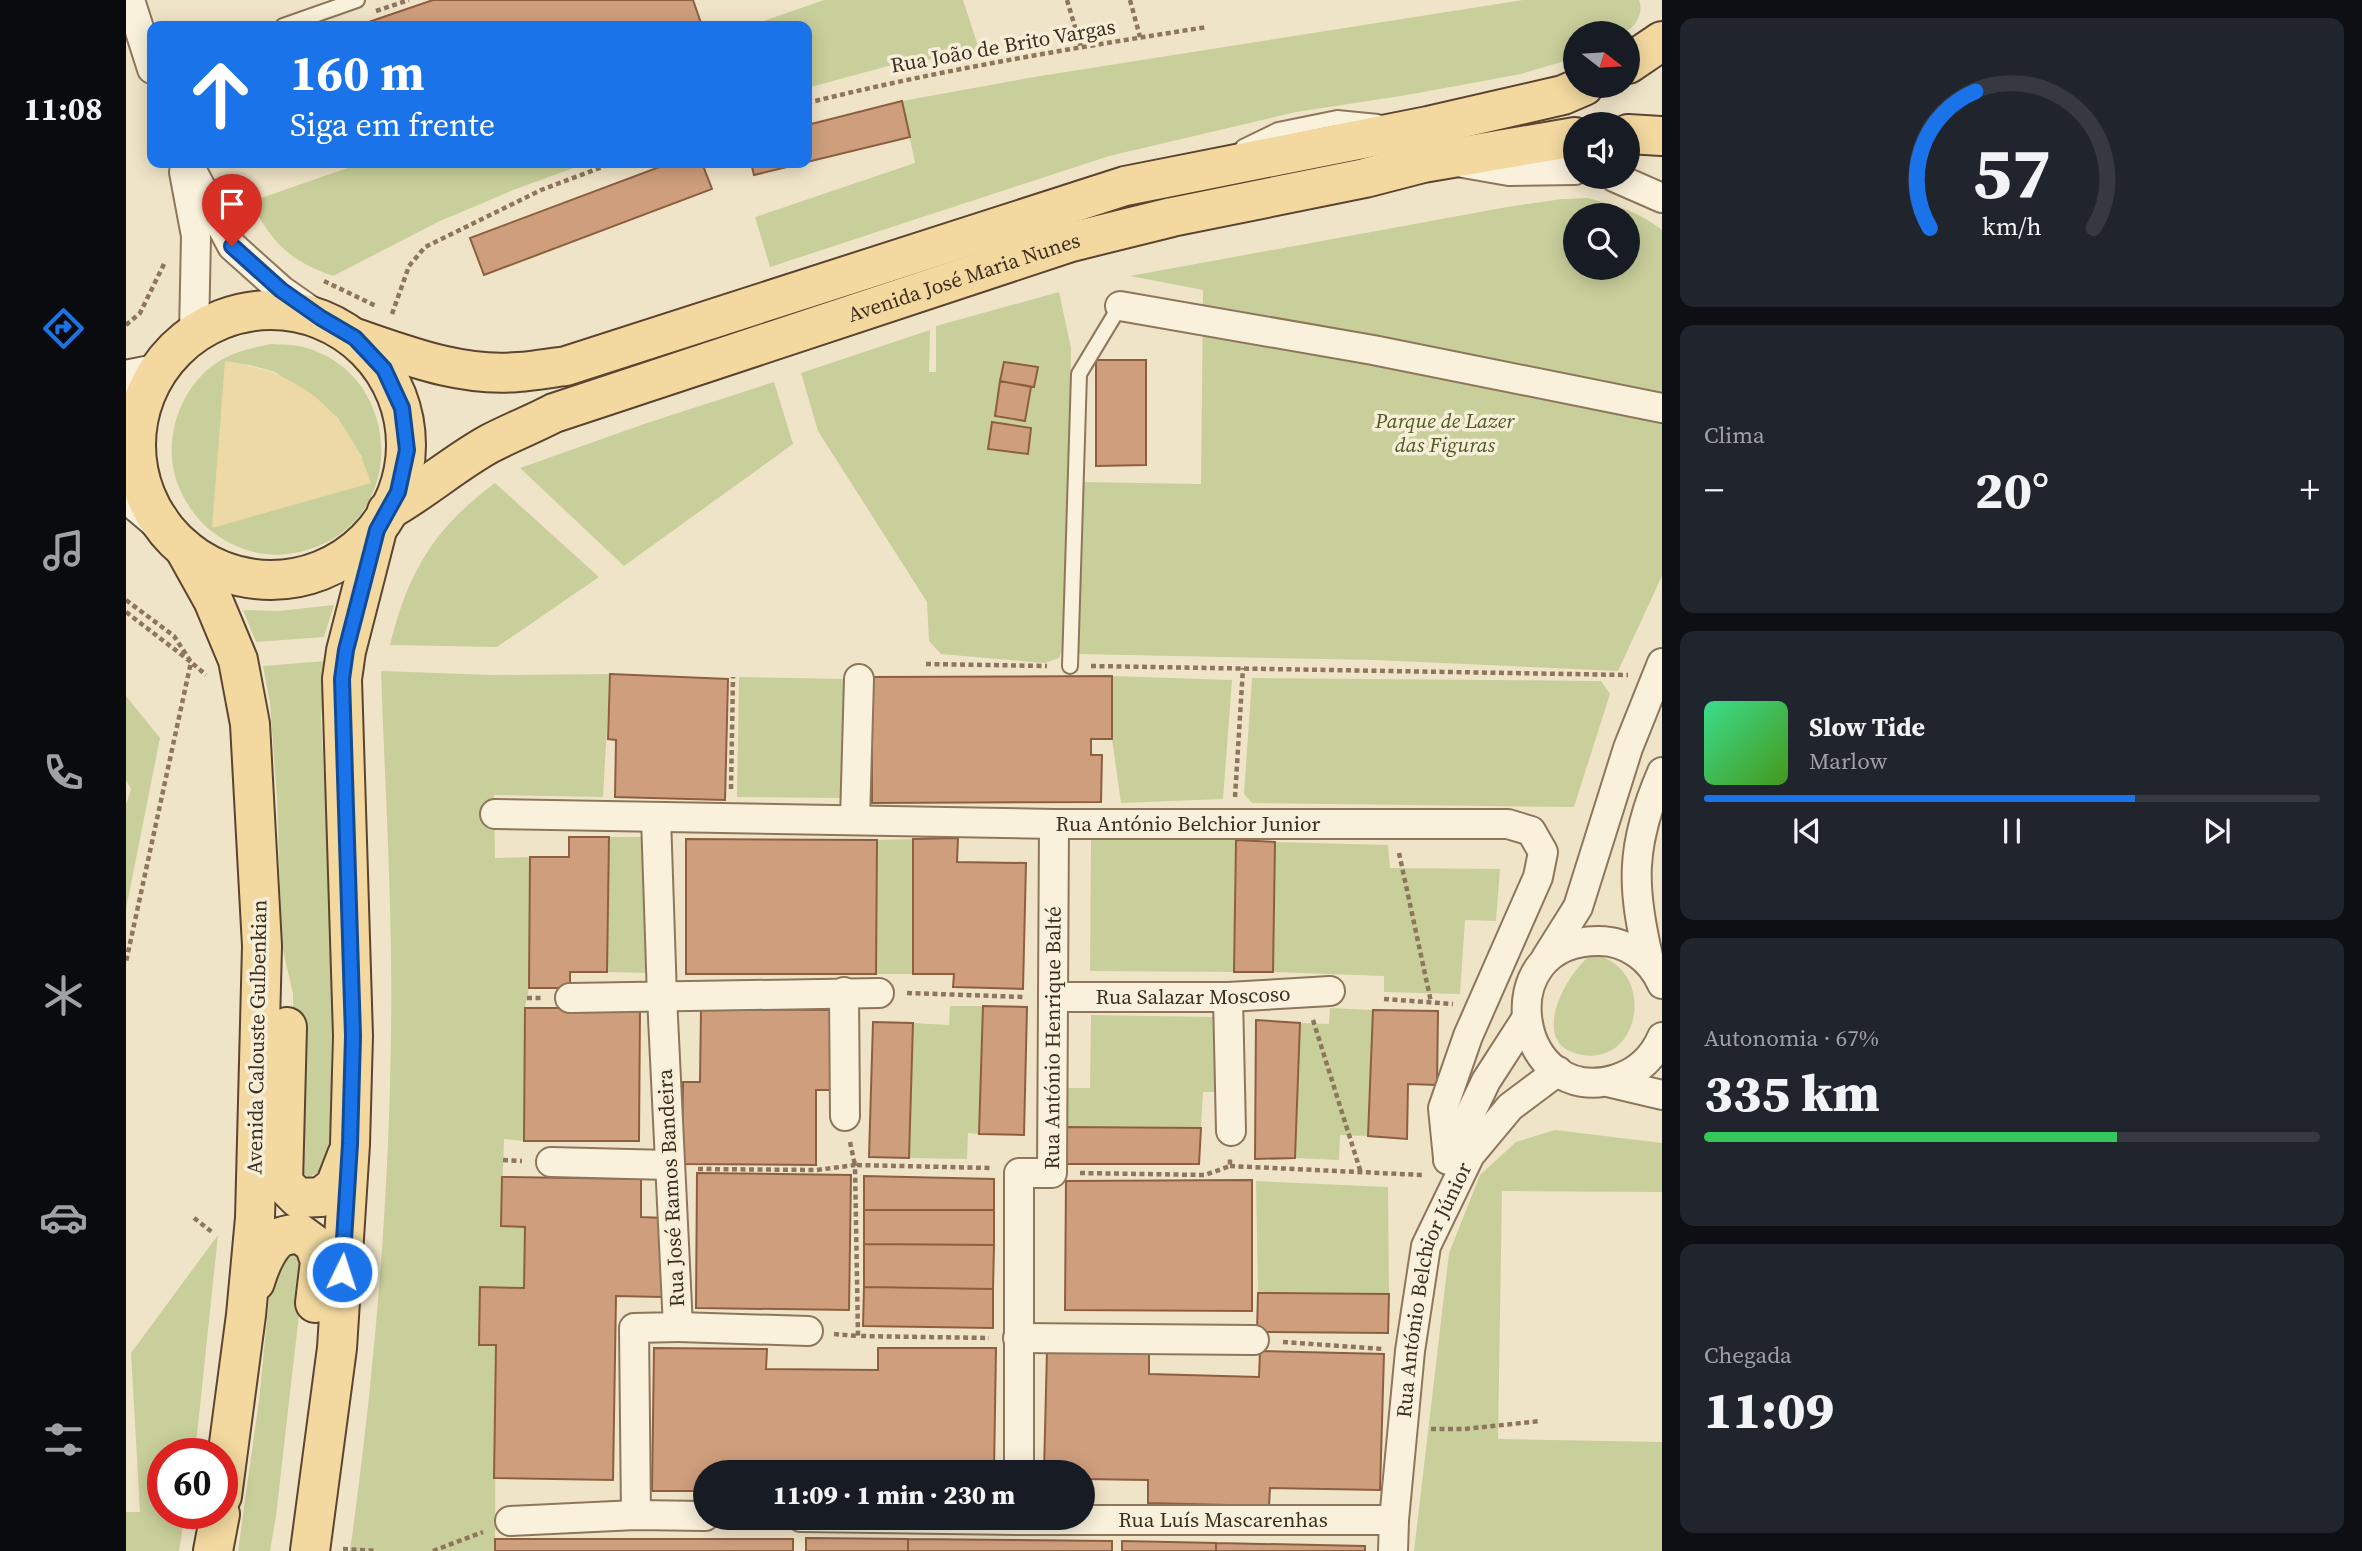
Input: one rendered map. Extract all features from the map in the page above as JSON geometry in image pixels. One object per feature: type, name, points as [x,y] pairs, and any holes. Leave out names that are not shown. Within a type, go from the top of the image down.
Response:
[{"type":"main road","points":[[1640,57],[1662,41]]},
{"type":"main road","points":[[1436,143],[1563,94]]},
{"type":"main road","points":[[1640,135],[1662,136]]},
{"type":"main road","name":"Avenida José Maria Nunes","points":[[355,338],[425,363],[469,371],[517,373],[566,366],[1113,190],[1192,172],[1436,143],[1563,138]]},
{"type":"main road","name":"Avenida José Maria Nunes","points":[[382,520],[444,473],[489,445],[543,418],[1071,242],[1172,217],[1365,178],[1436,143]]},
{"type":"main road","name":"Avenida Calouste Gulbenkian","points":[[230,1438],[246,1315],[255,1218],[262,946],[250,723],[238,660],[213,600],[143,486],[136,447],[141,410],[141,377],[194,334],[212,323],[247,312],[284,310],[321,318],[355,338]]},
{"type":"main road","points":[[310,1551],[337,1348],[350,1144],[353,1036],[342,679],[346,650],[382,520],[398,492],[407,450],[402,408],[384,369],[355,338]]},
{"type":"main road","points":[[126,492],[172,534],[220,571],[262,580],[306,576],[345,558],[382,520]]},
{"type":"main road","points":[[262,946],[287,1006],[283,1183],[298,1198],[321,1197],[335,1186],[350,1144]]},
{"type":"main road","points":[[246,1315],[258,1269],[281,1237],[299,1233],[314,1244],[320,1261],[287,1544],[291,1551]]},
{"type":"main road","points":[[213,1551],[217,1529]]},
{"type":"street","points":[[130,7],[147,55]]},
{"type":"street","points":[[1436,143],[1509,171],[1563,170]]},
{"type":"street","points":[[184,168],[196,236],[194,334]]},
{"type":"street","points":[[191,168],[232,246],[281,290],[321,318]]},
{"type":"street","points":[[1640,188],[1662,198]]},
{"type":"street","points":[[1120,306],[1373,350],[1662,408]]},
{"type":"street","points":[[1658,1093],[1607,1082],[1574,1079],[1558,1071],[1542,1058],[1531,1039],[1526,1019],[1526,999],[1532,981],[1578,907],[1628,748],[1662,663]]},
{"type":"street","points":[[855,820],[859,679]]},
{"type":"street","points":[[1656,974],[1641,927],[1636,869],[1637,845],[1662,772]]},
{"type":"street","name":"Rua António Belchior Junior","points":[[495,814],[1054,824],[1508,824],[1531,831],[1544,852],[1538,877],[1481,1006],[1443,1108],[1446,1167]]},
{"type":"street","name":"Rua José Ramos Bandeira","points":[[636,1515],[634,1328],[678,1327],[656,817]]},
{"type":"street","name":"Rua António Henrique Balté","points":[[1019,1460],[1019,1173],[1052,1173],[1054,824]]},
{"type":"street","points":[[1542,964],[1561,949],[1584,941],[1608,941],[1631,949],[1656,974]]},
{"type":"street","name":"Rua Salazar Moscoso","points":[[1053,997],[1228,997],[1317,991]]},
{"type":"street","points":[[844,992],[845,1116]]},
{"type":"street","points":[[570,998],[879,993]]},
{"type":"street","points":[[1228,997],[1231,1131]]},
{"type":"street","points":[[1426,1246],[1446,1167],[1486,1082],[1526,1019]]},
{"type":"street","points":[[1607,1082],[1627,1075],[1644,1064],[1658,1047],[1662,1037]]},
{"type":"street","name":"Rua António Belchior Júnior","points":[[1393,1551],[1410,1351],[1426,1246],[1470,1154],[1510,1107],[1558,1071]]},
{"type":"street","points":[[551,1162],[669,1165]]},
{"type":"street","points":[[678,1327],[808,1331]]},
{"type":"street","points":[[1018,1338],[1254,1340]]},
{"type":"street","points":[[510,1521],[636,1515],[693,1516]]},
{"type":"street","name":"Rua Luís Mascarenhas","points":[[1095,1519],[1394,1520]]},
{"type":"lane","points":[[297,21],[357,0]]},
{"type":"lane","points":[[1070,666],[1079,374],[1120,306]]},
{"type":"path","points":[[1067,0],[1081,47]]},
{"type":"path","points":[[1130,0],[1140,37]]},
{"type":"path","name":"Rua João de Brito Vargas","points":[[812,102],[905,80],[1207,27]]},
{"type":"path","points":[[321,280],[392,314],[409,266],[425,247],[541,190],[600,168]]},
{"type":"path","points":[[126,600],[174,636],[191,662],[126,962]]},
{"type":"path","points":[[126,612],[209,678]]},
{"type":"path","points":[[926,664],[1630,675],[1624,687]]},
{"type":"path","points":[[1233,824],[1243,668]]},
{"type":"path","points":[[730,818],[733,677]]},
{"type":"path","points":[[1393,824],[1431,1002]]},
{"type":"path","points":[[1317,991],[1361,1172]]},
{"type":"path","points":[[879,993],[1053,997]]},
{"type":"path","points":[[1384,999],[1481,1006]]},
{"type":"path","points":[[845,1116],[855,1165],[858,1336],[1018,1338]]},
{"type":"path","points":[[1230,1166],[1231,1131]]},
{"type":"path","points":[[669,1165],[683,1169],[804,1170],[855,1165],[981,1166],[1019,1173]]},
{"type":"path","points":[[1052,1173],[1205,1175],[1230,1166],[1361,1172],[1446,1167]]},
{"type":"path","points":[[194,1218],[212,1231]]},
{"type":"path","points":[[1254,1340],[1410,1351]]},
{"type":"path","points":[[1403,1428],[1464,1429],[1541,1421]]},
{"type":"path","points":[[433,1551],[510,1521]]},
{"type":"green space","points":[[824,0],[963,0],[980,52],[892,65],[812,87],[812,21],[763,21]]},
{"type":"green space","points":[[1523,0],[1639,0],[1640,5],[1637,21],[1563,21],[1563,62],[1521,74],[1296,112],[1109,156],[770,267],[755,217],[915,163],[902,101],[1034,77]]},
{"type":"green space","points":[[348,168],[573,168],[440,221],[333,276],[304,263],[283,248],[266,229],[250,202]]},
{"type":"green space","name":"Parque de Lazer das Figuras","points":[[1588,198],[1608,203],[1563,203],[1563,280],[1640,280],[1640,216],[1662,230],[1662,576],[1618,671],[1375,660],[1078,654],[1083,482],[1201,484],[1203,290],[1130,276],[1562,199]]},
{"type":"green space","points":[[1059,292],[1071,348],[1067,637],[1059,658],[1045,663],[941,654],[929,641],[927,602],[818,431],[801,373],[930,330],[929,372],[936,372],[936,326]]},
{"type":"green space","points":[[271,344],[303,347],[335,361],[359,384],[375,412],[381,443],[379,474],[367,504],[346,529],[316,547],[285,554],[262,554],[241,548],[210,530],[193,512],[180,490],[172,457],[175,423],[181,406],[200,378],[226,357]],"holes":[[[225,362],[275,372],[337,417],[363,459]]]},
{"type":"green space","points":[[774,382],[793,444],[624,566],[520,468],[647,423]]},
{"type":"green space","points":[[495,483],[599,577],[497,647],[390,645],[405,595],[426,553],[455,517]]},
{"type":"green space","points":[[334,605],[324,637],[256,642],[243,610],[279,611]]},
{"type":"green space","points":[[326,661],[321,718],[333,948],[330,1154],[322,1170],[309,1177],[296,1171],[293,1160],[293,994],[282,946],[277,798],[270,703],[263,666]]},
{"type":"green space","points":[[381,671],[494,675],[610,674],[603,797],[494,795],[495,858],[530,857],[524,1141],[504,1139],[501,1226],[525,1227],[524,1288],[480,1288],[479,1345],[496,1345],[495,1551],[350,1551],[379,1292],[390,1097],[391,942]]},
{"type":"green space","points":[[1112,676],[1232,680],[1223,799],[1121,803],[1112,739]]},
{"type":"green space","points":[[739,677],[847,679],[843,798],[737,797]]},
{"type":"green space","points":[[1252,678],[1601,681],[1610,694],[1574,807],[1252,803],[1244,794]]},
{"type":"green space","points":[[126,696],[160,738],[126,909],[126,805],[131,789],[126,780]]},
{"type":"green space","points":[[609,837],[647,837],[645,973],[607,972]]},
{"type":"green space","points":[[913,839],[913,974],[876,974],[877,840]]},
{"type":"green space","points":[[1091,839],[1235,840],[1234,972],[1090,971]]},
{"type":"green space","points":[[1275,842],[1388,845],[1390,868],[1500,869],[1496,921],[1465,920],[1460,994],[1384,992],[1384,976],[1273,972]]},
{"type":"green space","points":[[1592,954],[1614,963],[1628,979],[1634,998],[1633,1018],[1626,1036],[1613,1049],[1595,1056],[1572,1052],[1560,1044],[1554,1033],[1554,1019],[1564,989],[1573,974]]},
{"type":"green space","points":[[950,1006],[983,1006],[979,1134],[968,1133],[967,1159],[909,1158],[913,1023],[949,1025]]},
{"type":"green space","points":[[1330,1008],[1373,1010],[1368,1136],[1340,1135],[1339,1160],[1295,1158],[1300,1023],[1329,1024]]},
{"type":"green space","points":[[1091,1015],[1217,1017],[1217,1092],[1203,1092],[1201,1128],[1064,1127],[1065,1088],[1090,1088]]},
{"type":"green space","points":[[1555,1130],[1662,1143],[1662,1192],[1502,1191],[1498,1439],[1662,1442],[1662,1551],[1414,1551],[1449,1253],[1480,1175],[1516,1142]]},
{"type":"green space","points":[[1256,1181],[1388,1187],[1389,1294],[1258,1293]]},
{"type":"green space","points":[[218,1235],[197,1438],[147,1438],[147,1529],[183,1529],[179,1551],[126,1551],[126,1512],[140,1512],[131,1353]]},
{"type":"green space","points":[[283,1253],[294,1254],[301,1260],[302,1288],[276,1516],[270,1551],[238,1551],[259,1400],[271,1278]]},
{"type":"sand","points":[[225,361],[276,374],[318,399],[349,435],[371,483],[212,528]]},
{"type":"building","points":[[433,0],[693,0],[700,21],[372,21]]},
{"type":"building","points":[[902,101],[910,137],[812,161],[812,124]]},
{"type":"building","points":[[657,168],[704,168],[712,189],[484,275],[470,238]]},
{"type":"building","points":[[752,168],[783,168],[754,175]]},
{"type":"building","points":[[1096,360],[1146,360],[1146,465],[1096,466]]},
{"type":"building","points":[[1004,362],[1038,367],[1034,387],[1000,381]]},
{"type":"building","points":[[1000,381],[1031,387],[1025,421],[995,416]]},
{"type":"building","points":[[992,422],[1031,428],[1028,454],[988,449]]},
{"type":"building","points":[[610,674],[728,679],[725,800],[615,797],[616,740],[608,739]]},
{"type":"building","points":[[1112,676],[1112,739],[1091,739],[1091,755],[1102,755],[1101,802],[872,803],[872,677]]},
{"type":"building","points":[[569,837],[609,837],[607,972],[570,972],[570,988],[529,988],[530,857],[569,857]]},
{"type":"building","points":[[958,838],[957,862],[1026,863],[1023,989],[953,987],[954,974],[913,974],[913,839]]},
{"type":"building","points":[[686,839],[877,840],[876,974],[686,974]]},
{"type":"building","points":[[1236,840],[1275,842],[1273,972],[1234,972]]},
{"type":"building","points":[[983,1006],[1027,1007],[1024,1135],[979,1134]]},
{"type":"building","points":[[525,1008],[640,1008],[639,1141],[524,1141]]},
{"type":"building","points":[[701,1009],[835,1010],[834,1090],[816,1090],[816,1165],[682,1164],[683,1082],[700,1082]]},
{"type":"building","points":[[1373,1010],[1438,1011],[1437,1085],[1408,1084],[1407,1139],[1368,1136]]},
{"type":"building","points":[[1256,1020],[1300,1023],[1295,1158],[1255,1159]]},
{"type":"building","points":[[873,1022],[913,1023],[909,1158],[869,1157]]},
{"type":"building","points":[[1064,1127],[1201,1128],[1199,1164],[1065,1164]]},
{"type":"building","points":[[697,1173],[851,1175],[849,1310],[696,1308]]},
{"type":"building","points":[[864,1176],[994,1179],[994,1210],[864,1210]]},
{"type":"building","points":[[502,1177],[641,1179],[641,1217],[664,1218],[662,1297],[616,1296],[613,1480],[494,1478],[496,1345],[479,1345],[480,1287],[524,1288],[525,1227],[501,1226]]},
{"type":"building","points":[[1252,1180],[1252,1311],[1065,1310],[1066,1181]]},
{"type":"building","points":[[864,1210],[994,1210],[994,1245],[864,1244]]},
{"type":"building","points":[[864,1244],[994,1245],[993,1289],[864,1287]]},
{"type":"building","points":[[864,1287],[993,1289],[993,1328],[863,1326]]},
{"type":"building","points":[[1258,1293],[1389,1294],[1388,1333],[1257,1332]]},
{"type":"building","points":[[654,1348],[767,1349],[766,1369],[878,1370],[878,1348],[996,1348],[994,1460],[693,1460],[693,1491],[652,1491]]},
{"type":"building","points":[[1047,1350],[1149,1352],[1149,1374],[1259,1377],[1260,1351],[1384,1354],[1380,1490],[1270,1488],[1269,1506],[1148,1503],[1148,1480],[1095,1479],[1095,1460],[1044,1460]]},
{"type":"building","points":[[806,1538],[908,1539],[908,1551],[806,1551]]},
{"type":"building","points":[[495,1539],[793,1539],[793,1551],[495,1551]]},
{"type":"building","points":[[908,1539],[1112,1541],[1112,1551],[908,1551]]},
{"type":"building","points":[[1122,1541],[1216,1543],[1216,1551],[1122,1551]]},
{"type":"building","points":[[1216,1543],[1365,1546],[1365,1551],[1216,1551]]},
{"type":"route","points":[[232,246],[281,290],[355,338],[384,369],[402,408],[407,450],[398,492],[377,530],[346,650],[342,679],[353,1036],[342,1272]]}]
